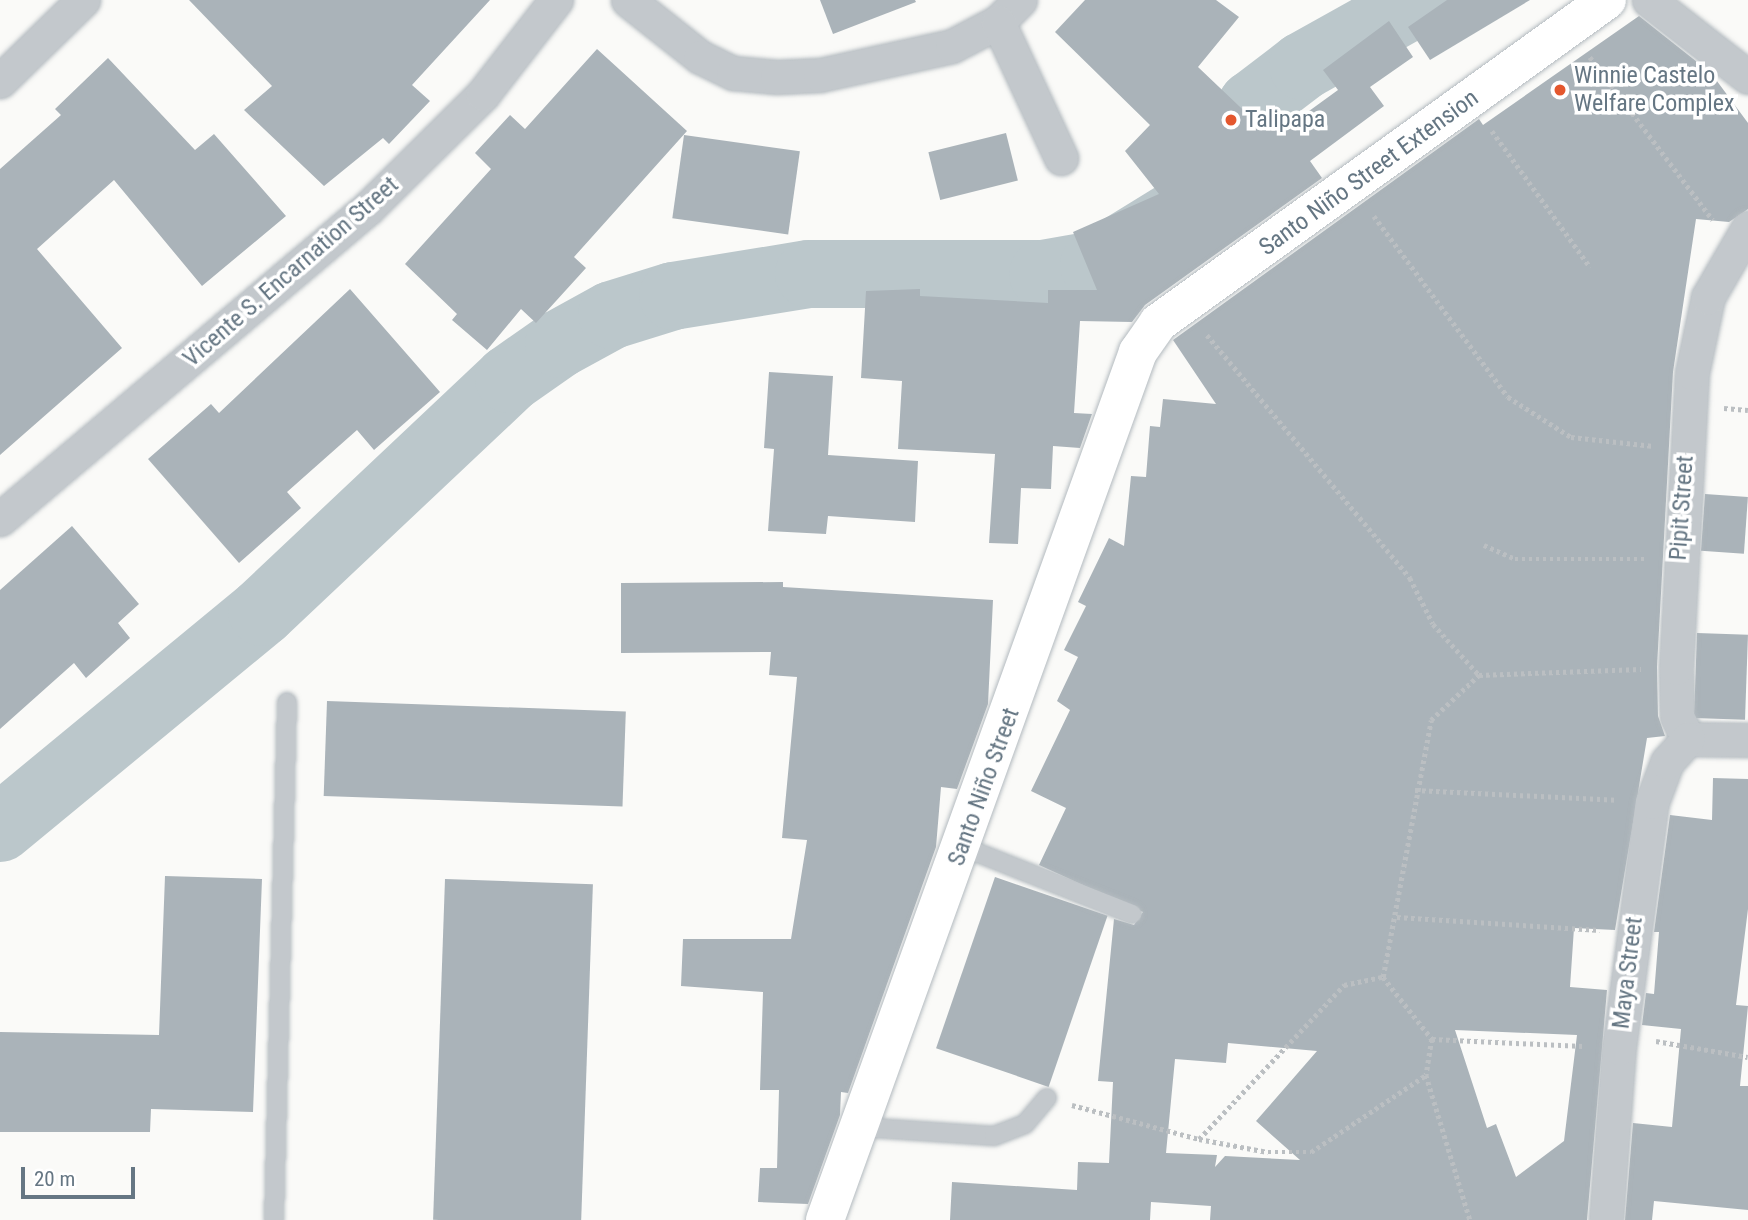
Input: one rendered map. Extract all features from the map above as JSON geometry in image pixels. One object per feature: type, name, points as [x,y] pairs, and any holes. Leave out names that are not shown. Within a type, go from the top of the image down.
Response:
[{"type":"main road","name":"Santo Niño Street Extension","points":[[1138,352],[1158,323],[1353,187],[1607,0]]},
{"type":"main road","name":"Santo Niño Street","points":[[825,1220],[963,847],[1138,352]]},
{"type":"street","points":[[0,81],[83,0]]},
{"type":"street","name":"Vicente S. Encarnation Street","points":[[0,519],[368,208],[483,94],[556,0]]},
{"type":"street","points":[[628,0],[700,57],[733,73],[777,78],[906,59],[952,46],[1009,11],[1061,158]]},
{"type":"street","points":[[1649,0],[1748,77]]},
{"type":"street","name":"Pipit Street","points":[[1688,739],[1677,716],[1676,668],[1678,559],[1686,449],[1708,297],[1740,237]]},
{"type":"street","points":[[1688,739],[1748,740]]},
{"type":"street","name":"Maya Street","points":[[1606,1220],[1632,932],[1652,802],[1667,762],[1688,739]]},
{"type":"lane","points":[[274,1220],[287,702]]},
{"type":"lane","points":[[963,847],[1132,914]]},
{"type":"lane","points":[[859,1127],[994,1136],[1025,1124],[1048,1098]]},
{"type":"path","points":[[1569,29],[1740,237]]},
{"type":"path","points":[[1470,101],[1590,267]]},
{"type":"path","points":[[1353,187],[1508,397],[1572,437],[1686,449]]},
{"type":"path","points":[[1182,306],[1410,578],[1433,624],[1479,675]]},
{"type":"path","points":[[1484,545],[1515,559],[1678,559]]},
{"type":"path","points":[[1382,977],[1397,917],[1415,790],[1431,720],[1479,675],[1676,668]]},
{"type":"path","points":[[1415,790],[1652,802]]},
{"type":"path","points":[[1397,917],[1632,932]]},
{"type":"path","points":[[1382,977],[1432,1039],[1426,1075],[1470,1220]]},
{"type":"path","points":[[1199,1139],[1344,985],[1382,977]]},
{"type":"path","points":[[1432,1039],[1620,1043],[1748,1057]]},
{"type":"path","points":[[1048,1098],[1199,1139],[1268,1153],[1311,1152],[1426,1075]]},
{"type":"building","points":[[189,0],[490,0],[412,85],[430,101],[389,144],[383,138],[324,186],[244,110],[272,86]]},
{"type":"building","points":[[820,0],[915,0],[916,2],[833,34]]},
{"type":"building","points":[[1085,0],[1216,0],[1239,17],[1198,67],[1260,126],[1278,114],[1287,127],[1338,90],[1323,70],[1389,21],[1413,57],[1370,87],[1384,106],[1310,161],[1322,178],[1145,305],[1132,322],[1080,321],[1074,413],[1092,414],[1080,448],[1053,446],[1051,489],[1021,488],[1018,544],[989,543],[995,454],[898,449],[902,381],[861,378],[866,291],[920,289],[920,296],[1048,303],[1048,290],[1097,290],[1073,232],[1159,194],[1125,151],[1150,125],[1055,32]]},
{"type":"building","points":[[1447,0],[1530,0],[1430,60],[1408,27]]},
{"type":"building","points":[[1639,16],[1711,73],[1748,123],[1748,209],[1729,222],[1696,219],[1673,372],[1657,667],[1658,716],[1665,736],[1647,738],[1615,930],[1574,928],[1570,987],[1607,990],[1587,1220],[1210,1220],[1211,1206],[1151,1202],[1150,1220],[950,1220],[952,1182],[1077,1190],[1078,1162],[1109,1163],[1113,1082],[1098,1081],[1114,919],[1134,925],[1143,912],[1039,865],[1066,808],[1031,791],[1070,710],[1057,701],[1078,657],[1064,650],[1086,606],[1078,602],[1109,538],[1124,546],[1131,476],[1146,477],[1150,426],[1160,427],[1163,399],[1216,404],[1173,340],[1479,119],[1483,125]],"holes":[[[1455,1030],[1577,1035],[1564,1141],[1516,1177],[1496,1124],[1487,1128]],[[1228,1043],[1317,1051],[1256,1121],[1300,1160],[1225,1156],[1215,1167],[1217,1155],[1166,1153],[1175,1059],[1226,1063]]]},
{"type":"building","points":[[597,49],[687,131],[574,257],[586,268],[536,323],[521,309],[487,350],[452,320],[457,314],[405,264],[491,169],[475,153],[510,115],[525,129]]},
{"type":"building","points":[[108,58],[195,150],[214,134],[286,216],[202,286],[114,180],[37,249],[122,348],[0,455],[0,169],[61,115],[55,109]]},
{"type":"building","points":[[1006,133],[1018,181],[940,200],[928,152]]},
{"type":"building","points":[[684,135],[800,151],[788,234],[672,218]]},
{"type":"building","points":[[350,289],[440,392],[374,450],[357,430],[287,492],[301,508],[239,563],[148,459],[211,404],[219,413]]},
{"type":"building","points":[[769,372],[833,376],[828,455],[918,461],[915,522],[828,516],[826,534],[768,531],[774,449],[764,448]]},
{"type":"building","points":[[1705,494],[1748,497],[1744,554],[1701,551]]},
{"type":"building","points":[[72,526],[139,604],[118,623],[130,638],[86,678],[74,663],[0,729],[0,590]]},
{"type":"building","points":[[783,582],[783,587],[993,600],[988,704],[957,789],[941,787],[936,847],[848,1093],[841,1092],[840,1115],[808,1204],[758,1202],[760,1168],[777,1168],[779,1090],[760,1090],[763,992],[681,986],[683,939],[791,939],[807,840],[782,838],[797,677],[769,675],[771,652],[621,653],[621,583]]},
{"type":"building","points":[[1697,633],[1748,635],[1745,720],[1694,718]]},
{"type":"building","points":[[327,701],[626,711],[623,806],[324,796]]},
{"type":"building","points":[[1713,778],[1748,779],[1748,909],[1736,1005],[1748,1006],[1740,1086],[1748,1086],[1748,1210],[1654,1201],[1652,1220],[1625,1220],[1633,1123],[1672,1127],[1681,1029],[1642,1025],[1646,993],[1654,994],[1659,932],[1654,932],[1670,815],[1712,820]]},
{"type":"building","points":[[165,876],[262,879],[253,1112],[151,1109],[150,1132],[0,1132],[0,1032],[159,1035]]},
{"type":"building","points":[[995,877],[1108,916],[1049,1087],[936,1048]]},
{"type":"building","points":[[445,879],[593,884],[581,1220],[433,1220]]},
{"type":"waterway","points":[[0,828],[262,612],[509,379],[559,344],[612,315],[673,296],[809,274],[1043,274],[1094,265],[1190,206],[1252,105],[1303,66],[1421,0]]},
{"type":"place","name":"Winnie Castelo Welfare Complex","points":[[1560,90]]},
{"type":"place","name":"Talipapa","points":[[1231,120]]}]
